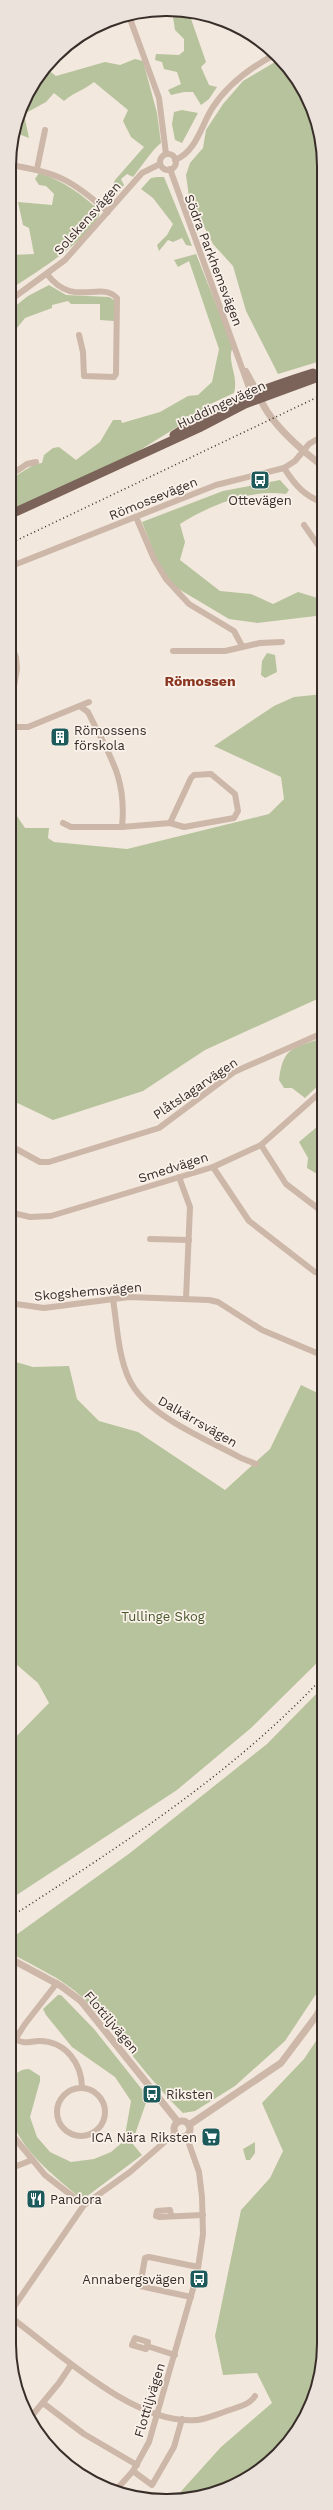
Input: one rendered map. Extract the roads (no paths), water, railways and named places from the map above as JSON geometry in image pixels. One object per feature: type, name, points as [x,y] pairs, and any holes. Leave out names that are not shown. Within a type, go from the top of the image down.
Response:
[{"type":"main road","name":"Huddingevägen","points":[[259,400],[317,372]]},
{"type":"main road","name":"Huddingevägen","points":[[16,512],[152,449],[204,416],[259,400],[317,378]]},
{"type":"street","points":[[131,20],[159,98],[166,154]]},
{"type":"street","points":[[166,154],[161,158],[160,164],[164,168],[170,169],[174,166],[175,160],[191,150],[213,107],[230,86],[249,69],[270,57]]},
{"type":"street","points":[[37,169],[45,130]]},
{"type":"street","points":[[166,154],[172,156],[175,160]]},
{"type":"street","name":"Solskensvägen","points":[[16,296],[47,274],[76,249],[142,173],[160,164]]},
{"type":"street","points":[[16,166],[37,169],[69,180],[108,212]]},
{"type":"street","name":"Södra Parkhemsvägen","points":[[170,169],[180,203],[240,359],[259,400]]},
{"type":"street","points":[[47,274],[56,285],[65,291],[109,293],[117,298],[119,323],[115,376],[111,378],[84,376],[84,352],[79,335]]},
{"type":"street","points":[[259,400],[290,439],[317,461]]},
{"type":"street","points":[[259,400],[290,439]]},
{"type":"street","name":"Römossevägen","points":[[16,564],[216,485],[284,468],[295,460],[303,450],[317,437]]},
{"type":"street","points":[[16,471],[27,464],[36,462]]},
{"type":"street","points":[[284,468],[297,488],[308,496],[317,500]]},
{"type":"street","points":[[136,517],[154,560],[166,579],[189,604],[234,631],[242,646]]},
{"type":"street","points":[[304,525],[317,544]]},
{"type":"street","points":[[172,651],[225,650],[242,646],[282,642]]},
{"type":"street","points":[[16,726],[20,728],[28,727],[81,707],[89,702]]},
{"type":"street","points":[[81,707],[88,712],[119,778],[124,803],[122,827]]},
{"type":"street","points":[[63,824],[71,827],[122,827],[170,823],[184,827],[234,818],[238,811],[235,794],[211,774],[194,775],[191,778],[170,823]]},
{"type":"street","name":"Plåtslagarvägen","points":[[16,1148],[40,1162],[49,1162],[159,1128],[234,1072],[317,1035]]},
{"type":"street","name":"Smedvägen","points":[[16,1214],[30,1217],[51,1216],[213,1167],[261,1145],[317,1095]]},
{"type":"street","points":[[261,1145],[286,1184],[317,1208]]},
{"type":"street","points":[[213,1167],[249,1221],[314,1272],[317,1273]]},
{"type":"street","points":[[179,1177],[190,1206],[186,1299]]},
{"type":"street","points":[[150,1239],[189,1240]]},
{"type":"street","name":"Skogshemsvägen","points":[[16,1304],[44,1308],[129,1297],[186,1299],[218,1302],[274,1336],[317,1353]]},
{"type":"street","name":"Dalkärrsvägen","points":[[113,1299],[123,1362],[128,1378],[141,1398],[161,1414],[241,1458],[256,1464]]},
{"type":"street","name":"Flottiljvägen","points":[[16,1962],[57,1983],[72,1993],[95,2016],[178,2122]]},
{"type":"street","points":[[57,1983],[16,2039],[24,2042],[47,2042],[63,2048],[74,2059],[79,2068],[82,2088]]},
{"type":"street","points":[[189,2125],[281,2063],[317,2015]]},
{"type":"street","points":[[82,2088],[89,2089],[98,2094],[102,2099],[106,2112],[97,2131],[79,2136],[70,2133],[61,2126],[57,2109],[61,2098],[67,2092],[82,2088]]},
{"type":"street","points":[[175,2133],[174,2128],[178,2122],[183,2121],[189,2125]]},
{"type":"street","points":[[175,2133],[180,2136],[186,2135],[189,2131],[189,2125]]},
{"type":"street","points":[[16,2305],[84,2205],[130,2172],[175,2133]]},
{"type":"street","name":"Flottiljvägen","points":[[119,2486],[133,2471],[149,2442],[191,2298],[198,2267],[203,2215],[199,2172],[186,2135]]},
{"type":"street","points":[[16,2140],[45,2175],[84,2205]]},
{"type":"street","points":[[16,2166],[32,2160]]},
{"type":"street","points":[[171,2216],[203,2215]]},
{"type":"street","points":[[191,2298],[140,2286],[145,2258],[149,2257],[198,2267]]},
{"type":"street","points":[[16,2321],[71,2365],[132,2404],[158,2415],[182,2420],[198,2420],[247,2404],[255,2396]]},
{"type":"street","name":"Flottiljvägen","points":[[147,2346],[175,2355]]},
{"type":"street","points":[[34,2414],[71,2365]]},
{"type":"street","points":[[43,2403],[84,2434],[137,2465]]},
{"type":"street","points":[[133,2471],[152,2485],[174,2447],[182,2420]]},
{"type":"railway","points":[[16,541],[317,397]]},
{"type":"railway","points":[[16,1913],[134,1835],[214,1776],[252,1745],[317,1683]]},
{"type":"place","name":"Ottevägen","points":[[260,480]]},
{"type":"place","name":"Römossens förskola","points":[[60,737]]},
{"type":"place","name":"Riksten","points":[[152,2094]]},
{"type":"place","name":"ICA Nära Riksten","points":[[211,2137]]},
{"type":"place","name":"Pandora","points":[[36,2199]]},
{"type":"place","name":"Annabergsvägen","points":[[199,2279]]},
{"type":"district","name":"Römossen","points":[[200,681]]},
{"type":"park label","name":"Tullinge Skog","points":[[163,1616]]}]
